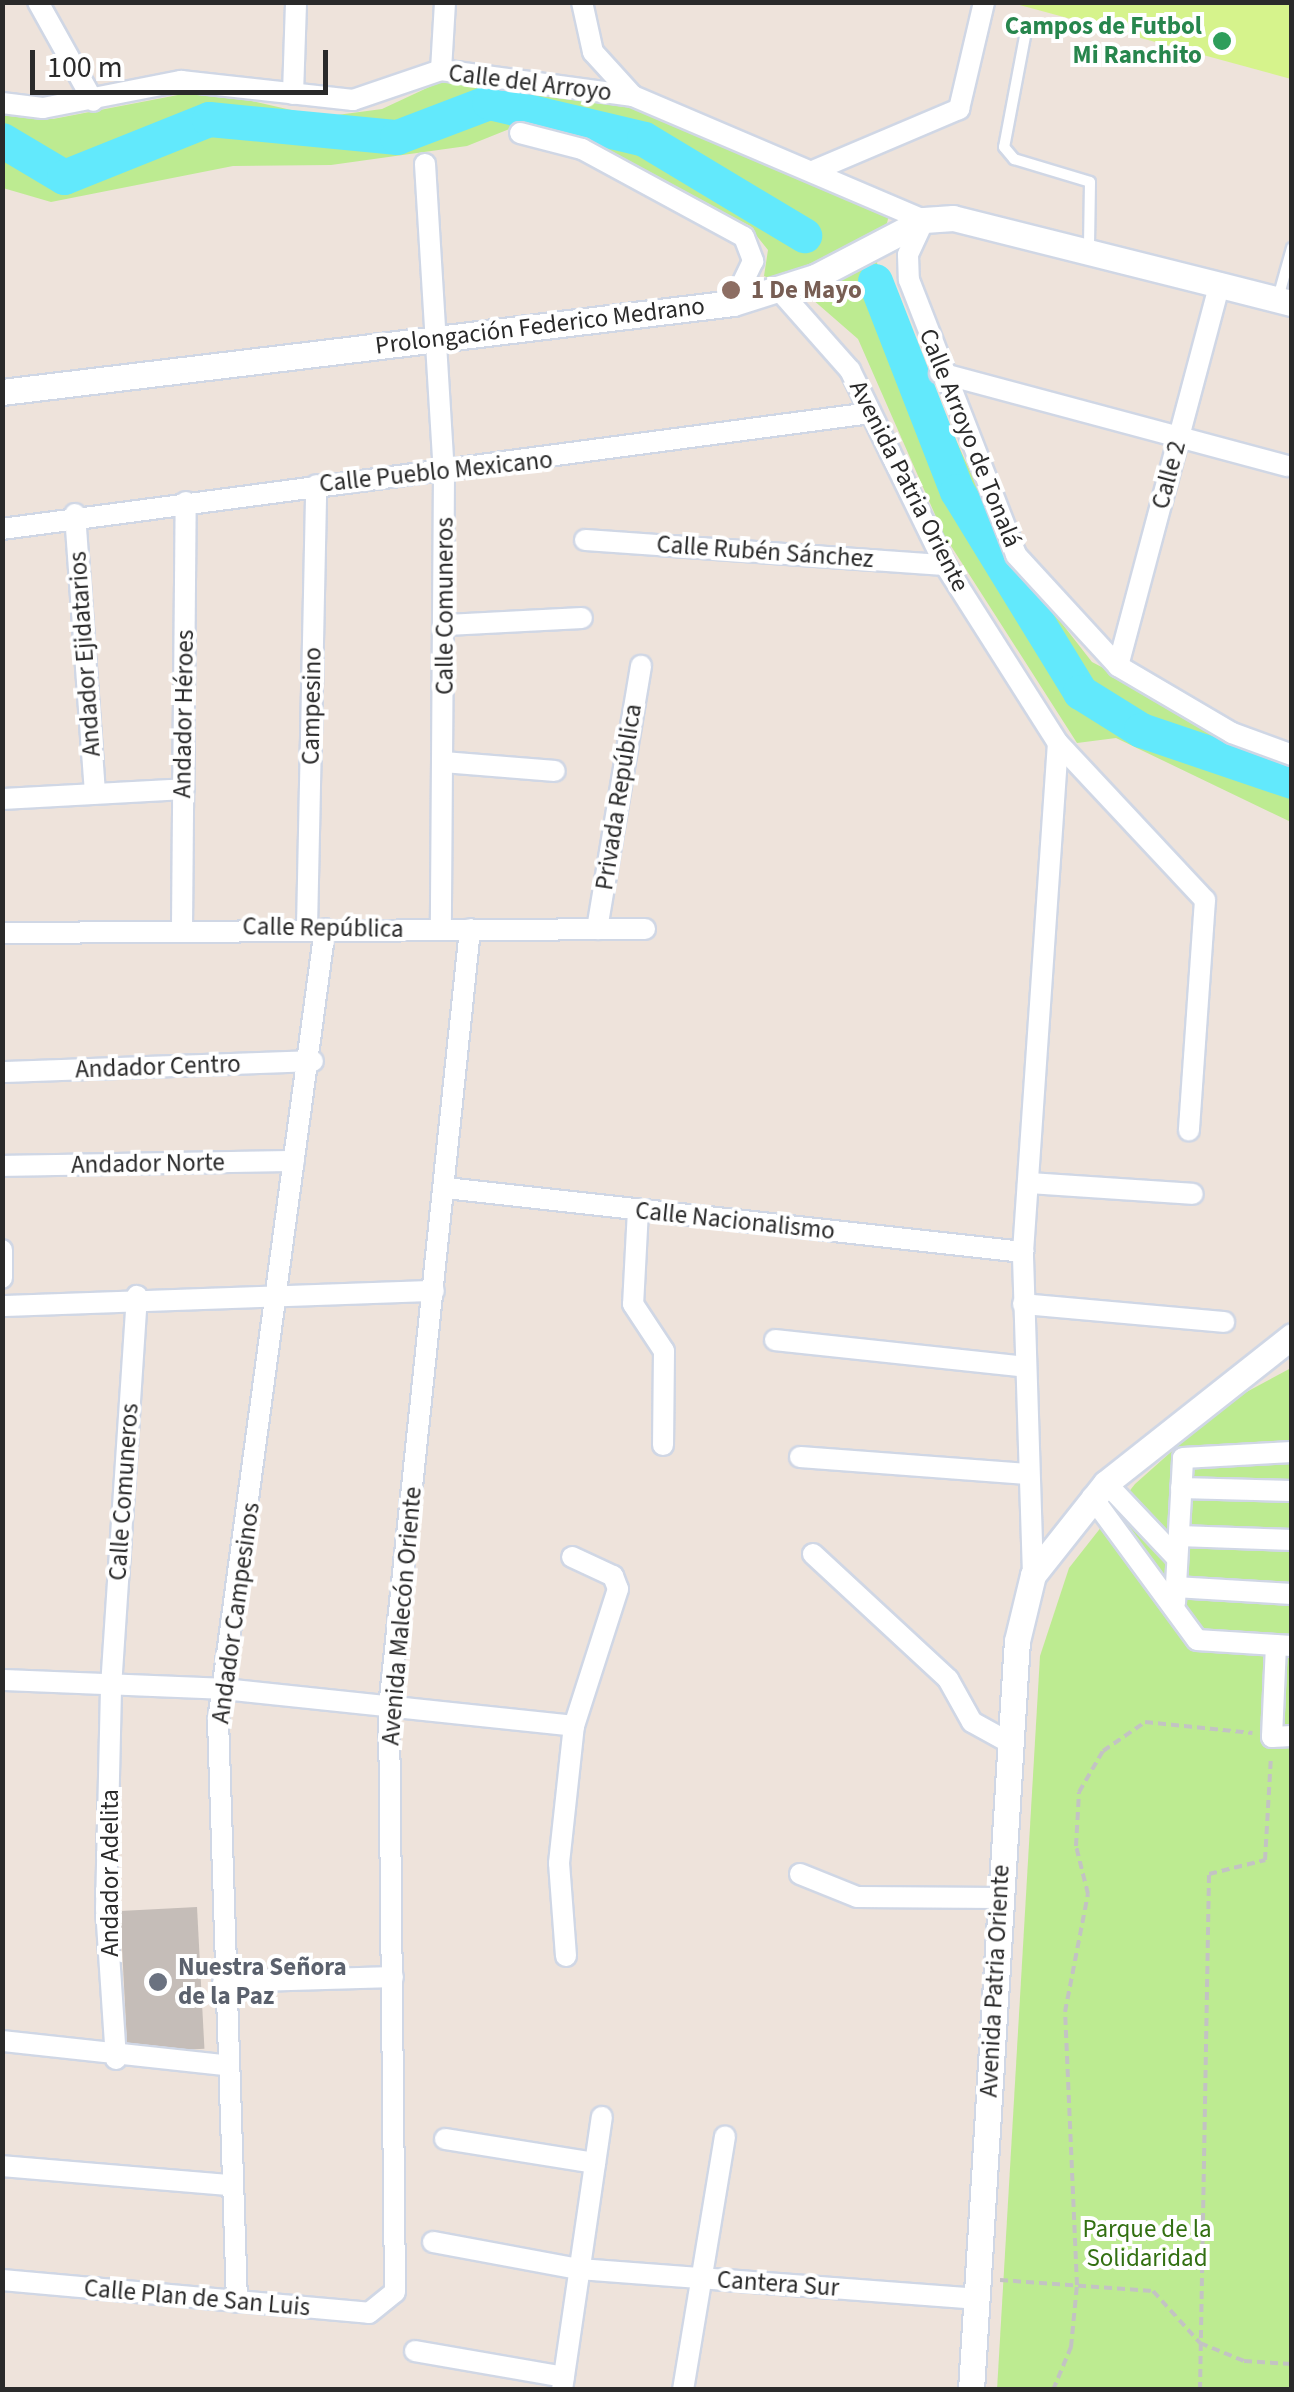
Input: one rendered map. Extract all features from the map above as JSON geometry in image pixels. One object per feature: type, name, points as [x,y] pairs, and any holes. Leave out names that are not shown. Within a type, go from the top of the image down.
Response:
[{"type":"street","points":[[38,2],[92,101]]},
{"type":"street","points":[[293,94],[296,2]]},
{"type":"street","points":[[441,70],[444,2]]},
{"type":"street","points":[[582,2],[593,52],[632,96]]},
{"type":"street","points":[[813,171],[958,110],[984,2]]},
{"type":"street","name":"Calle del Arroyo","points":[[2,102],[92,101],[181,81],[353,100],[441,70],[632,96],[924,220]]},
{"type":"street","points":[[520,133],[582,150],[744,237],[753,261],[733,304]]},
{"type":"street","name":"Calle Comuneros","points":[[425,164],[440,337],[444,475],[447,625],[441,929]]},
{"type":"street","name":"Prolongación Federico Medrano","points":[[2,392],[733,304],[816,278],[879,239],[924,220],[981,222],[1285,301]]},
{"type":"street","name":"Calle Arroyo de Tonalá","points":[[924,220],[908,272],[940,373],[1016,556],[1118,666],[1232,733],[1292,756]]},
{"type":"street","name":"Calle 2","points":[[1118,666],[1220,284]]},
{"type":"street","name":"Avenida Patria Oriente","points":[[780,292],[850,370],[946,566],[1058,742],[1208,908],[1189,1130]]},
{"type":"street","points":[[940,373],[1180,432],[1288,466]]},
{"type":"street","name":"Calle Pueblo Mexicano","points":[[2,529],[75,514],[316,485],[444,475],[870,413]]},
{"type":"street","name":"Campesino","points":[[316,485],[316,929]]},
{"type":"street","name":"Andador Héroes","points":[[182,926],[186,502]]},
{"type":"street","name":"Andador Ejidatarios","points":[[75,514],[96,794]]},
{"type":"street","name":"Calle Rubén Sánchez","points":[[585,540],[946,566]]},
{"type":"street","points":[[447,625],[582,618]]},
{"type":"street","name":"Privada República","points":[[597,929],[641,666]]},
{"type":"street","name":"Avenida Patria Oriente","points":[[971,2390],[1017,1641],[1033,1575],[1023,1252],[1058,742]]},
{"type":"street","points":[[444,762],[555,771]]},
{"type":"street","points":[[2,798],[184,788]]},
{"type":"street","name":"Calle República","points":[[2,933],[182,926],[645,929]]},
{"type":"street","name":"Andador Campesinos","points":[[237,2302],[224,2065],[224,1689],[280,1299],[294,1161],[314,1061],[316,929]]},
{"type":"street","name":"Avenida Malecón Oriente","points":[[388,2303],[398,2280],[389,1708],[470,929]]},
{"type":"street","name":"Andador Centro","points":[[2,1072],[314,1061]]},
{"type":"street","name":"Andador Norte","points":[[2,1166],[294,1161]]},
{"type":"street","points":[[1028,1183],[1194,1194]]},
{"type":"street","name":"Calle Nacionalismo","points":[[446,1188],[1023,1252]]},
{"type":"street","points":[[638,1210],[633,1304],[664,1351],[662,1445]]},
{"type":"street","points":[[2,1250],[2,1278]]},
{"type":"street","points":[[2,1306],[137,1296],[280,1299],[434,1291]]},
{"type":"street","name":"Calle Comuneros","points":[[111,1687],[137,1296]]},
{"type":"street","points":[[1023,1304],[1224,1322]]},
{"type":"street","name":"Avenida Patria Oriente","points":[[1033,1575],[1099,1490],[1292,1336]]},
{"type":"street","points":[[775,1340],[1026,1366]]},
{"type":"street","points":[[1175,1595],[1181,1488],[1188,1453],[1292,1452]]},
{"type":"street","points":[[800,1457],[1027,1474]]},
{"type":"street","points":[[1181,1488],[1292,1492]]},
{"type":"street","points":[[1099,1490],[1150,1529],[1177,1558]]},
{"type":"street","points":[[1099,1490],[1135,1548],[1175,1595],[1197,1640],[1284,1645],[1282,1737]]},
{"type":"street","points":[[1135,1548],[1150,1529]]},
{"type":"street","points":[[1178,1536],[1292,1540]]},
{"type":"street","points":[[813,1554],[948,1679],[972,1722],[1010,1743]]},
{"type":"street","points":[[566,1956],[558,1863],[574,1726],[618,1589],[613,1576],[572,1557]]},
{"type":"street","points":[[1175,1595],[1292,1594]]},
{"type":"street","points":[[2,1680],[224,1689],[574,1726]]},
{"type":"street","name":"Andador Adelita","points":[[111,1687],[106,1909],[116,2058]]},
{"type":"street","points":[[800,1874],[858,1897],[1000,1898]]},
{"type":"street","points":[[223,1982],[392,1977]]},
{"type":"street","points":[[2,2041],[116,2058],[224,2065]]},
{"type":"street","points":[[414,2351],[563,2383],[602,2117]]},
{"type":"street","points":[[683,2390],[725,2136]]},
{"type":"street","points":[[445,2140],[595,2163]]},
{"type":"street","points":[[2,2166],[230,2185]]},
{"type":"street","name":"Cantera Sur","points":[[433,2242],[580,2269],[702,2279],[977,2289]]},
{"type":"street","name":"Calle Plan de San Luis","points":[[2,2280],[370,2313],[388,2303]]},
{"type":"lane","points":[[1026,31],[1004,146],[1014,159],[1090,182],[1089,249]]},
{"type":"lane","points":[[1285,301],[1292,248]]},
{"type":"path","points":[[1052,2390],[1070,2348],[1078,2285],[1065,2012],[1088,1894],[1076,1846],[1079,1792],[1103,1751],[1145,1722],[1282,1737],[1265,1860],[1209,1874],[1200,2390]]},
{"type":"path","points":[[977,2289],[1078,2285],[1153,2291],[1200,2343],[1244,2362],[1292,2364]]},
{"type":"green space","name":"Campos de Futbol Mi Ranchito","points":[[1012,3],[1291,3],[1291,79]]},
{"type":"green space","points":[[442,81],[636,106],[890,211],[877,263],[1006,552],[1092,662],[1291,766],[1291,822],[1116,738],[1077,743],[944,535],[858,339],[804,292],[764,276],[768,250],[748,225],[584,143],[517,126],[467,146],[331,165],[233,166],[51,202],[3,188],[2,114],[53,119],[204,90],[322,117],[382,109]]},
{"type":"green space","name":"Parque de la Solidaridad","points":[[1291,1368],[1291,2389],[997,2390],[1040,1656],[1069,1568],[1135,1484],[1226,1403]]},
{"type":"building","name":"Nuestra Señora de la Paz","points":[[197,1907],[204,2049],[128,2053],[120,1911]]},
{"type":"waterway","points":[[2,140],[64,177],[209,119],[397,137],[489,102],[644,139],[804,235]]},
{"type":"waterway","points":[[875,281],[957,491],[1080,692],[1141,730],[1292,781]]},
{"type":"place","name":"Campos de Futbol Mi Ranchito","points":[[1222,41]]},
{"type":"place","name":"1 De Mayo","points":[[731,290]]},
{"type":"place","name":"Nuestra Señora de la Paz","points":[[158,1982]]}]
